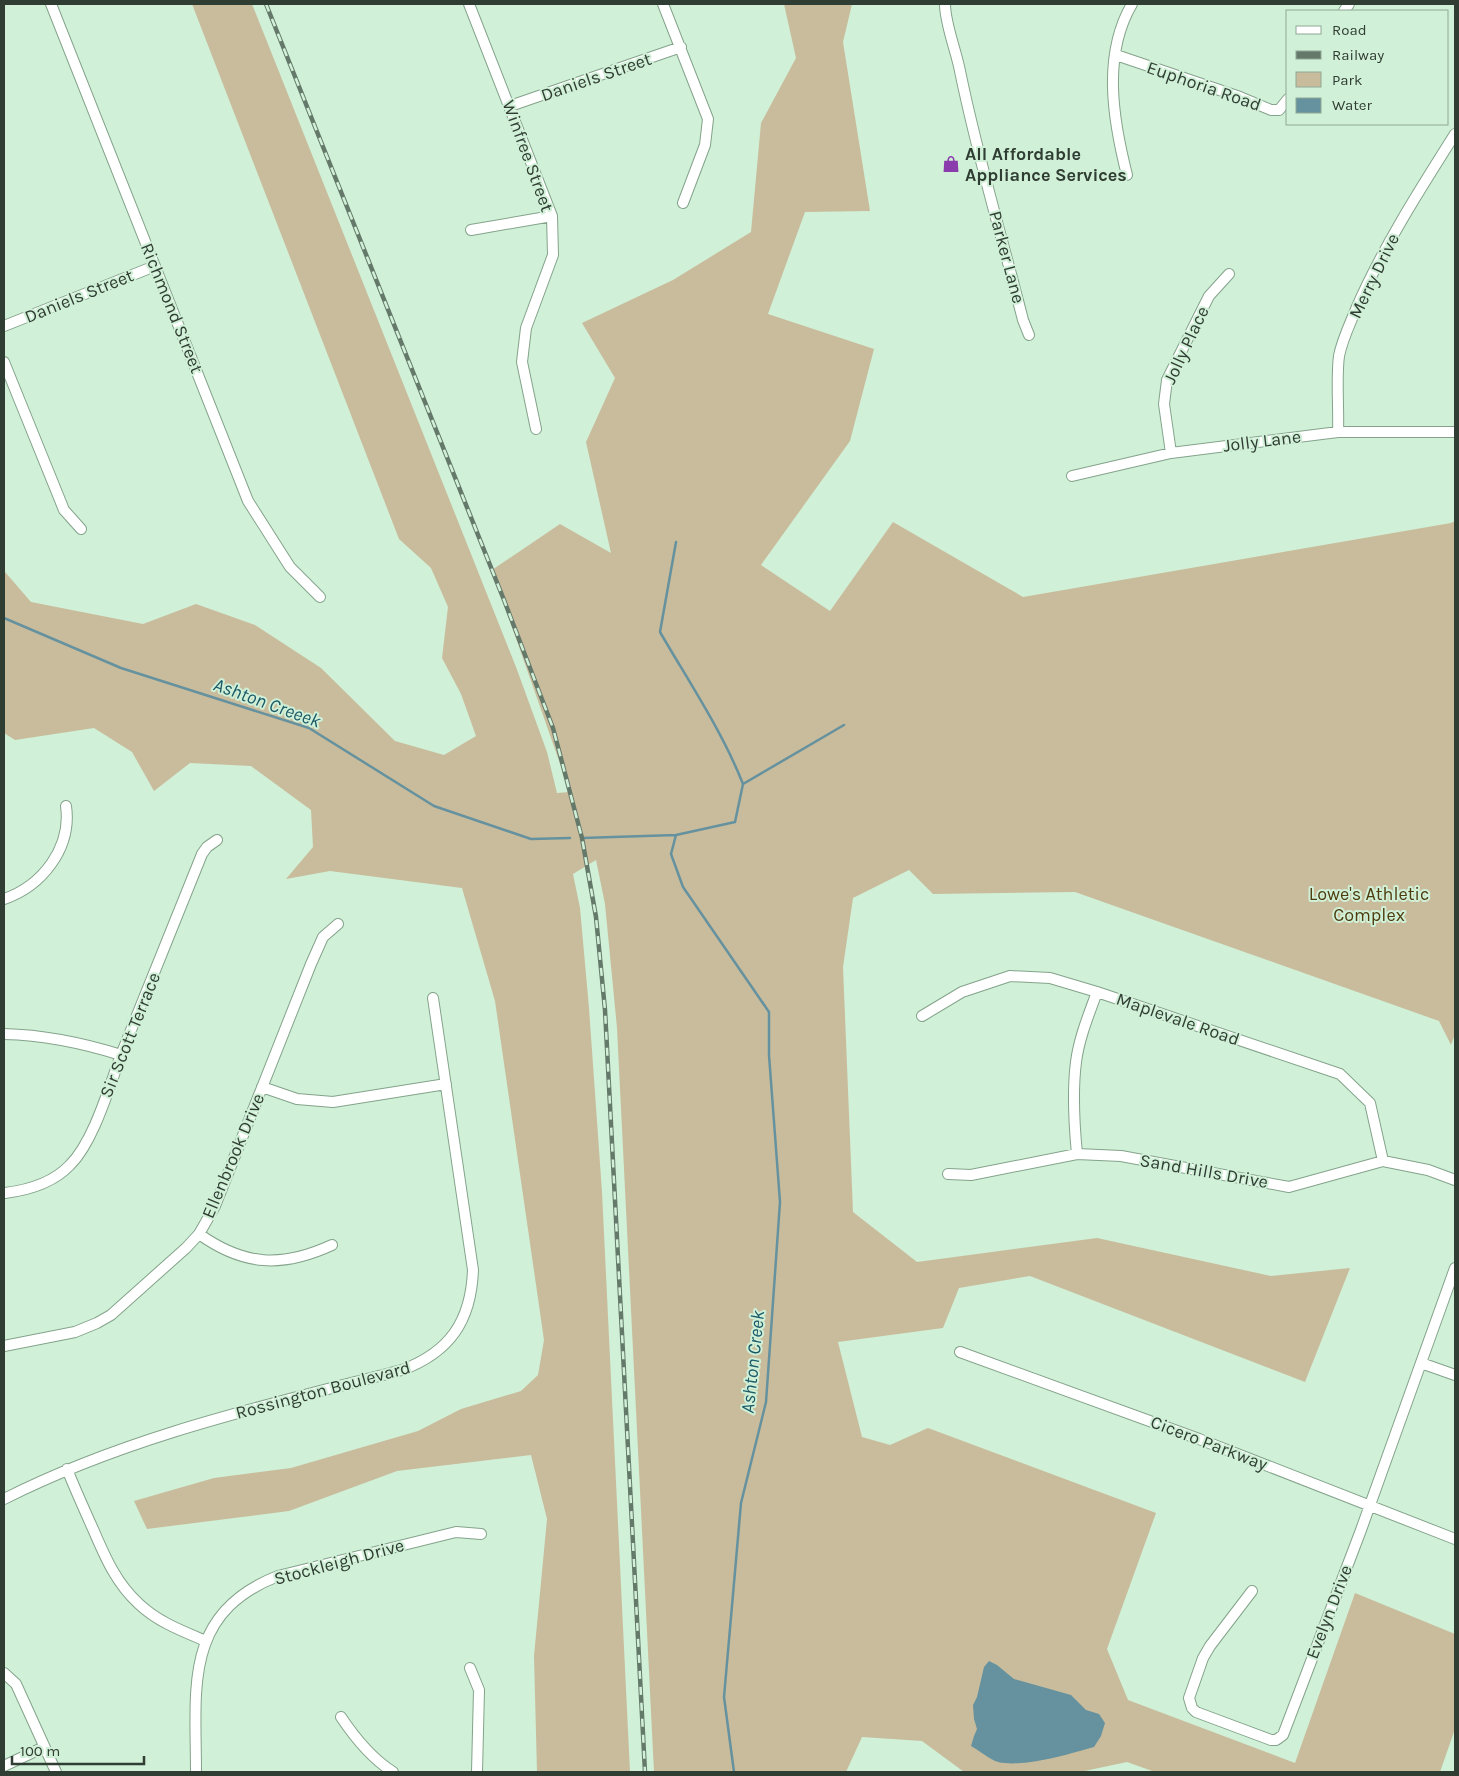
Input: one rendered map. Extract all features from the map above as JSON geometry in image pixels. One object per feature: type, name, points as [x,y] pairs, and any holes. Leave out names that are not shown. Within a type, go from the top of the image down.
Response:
[{"type":"street","name":"Richmond Street","points":[[51,4],[248,500],[290,568],[320,597]]},
{"type":"street","name":"Winfree Street","points":[[469,4],[552,216],[553,255],[526,328],[522,362],[536,429]]},
{"type":"street","points":[[664,4],[708,119],[705,144],[682,203]]},
{"type":"street","name":"Parker Lane","points":[[945,4],[945,12],[965,94],[1023,320],[1029,335]]},
{"type":"street","points":[[1127,174],[1112,87],[1123,23],[1132,4]]},
{"type":"street","name":"Daniels Street","points":[[510,106],[681,47]]},
{"type":"street","name":"Euphoria Road","points":[[1116,55],[1240,97],[1271,110],[1279,110],[1286,101]]},
{"type":"street","name":"Merry Drive","points":[[1338,432],[1338,369],[1343,341],[1381,256],[1455,134]]},
{"type":"street","points":[[470,230],[552,216]]},
{"type":"street","name":"Daniels Street","points":[[4,326],[155,266]]},
{"type":"street","name":"Jolly Place","points":[[1172,452],[1164,404],[1167,380],[1209,296],[1229,274]]},
{"type":"street","points":[[4,362],[64,510],[81,529]]},
{"type":"street","name":"Jolly Lane","points":[[1072,476],[1172,452],[1338,432],[1455,432]]},
{"type":"street","points":[[4,899],[26,889],[37,880],[54,860],[67,828],[66,806]]},
{"type":"street","name":"Sir Scott Terrace","points":[[5,1193],[34,1187],[47,1181],[70,1165],[78,1155],[90,1135],[202,854],[207,847],[217,840]]},
{"type":"street","name":"Ellenbrook Drive","points":[[4,1346],[75,1332],[98,1323],[122,1307],[199,1234],[215,1206],[323,937],[338,924]]},
{"type":"street","name":"Maplevale Road","points":[[922,1016],[962,992],[1010,976],[1050,978],[1097,992],[1340,1074],[1370,1103],[1383,1161]]},
{"type":"street","points":[[1077,1154],[1074,1119],[1076,1060],[1097,992]]},
{"type":"street","name":"Rossington Boulevard","points":[[4,1499],[67,1469],[180,1429],[414,1366],[433,1354],[453,1336],[460,1326],[471,1300],[474,1270],[433,998]]},
{"type":"street","points":[[4,1034],[51,1039],[121,1055]]},
{"type":"street","points":[[262,1087],[296,1099],[333,1102],[446,1084]]},
{"type":"street","name":"Sand Hills Drive","points":[[948,1174],[971,1175],[1077,1154],[1121,1156],[1289,1186],[1383,1161],[1428,1170],[1455,1180]]},
{"type":"street","points":[[199,1234],[214,1245],[230,1253],[263,1261],[281,1261],[297,1258],[314,1253],[332,1244]]},
{"type":"street","name":"Evelyn Drive","points":[[1252,1591],[1203,1658],[1192,1690],[1190,1704],[1196,1712],[1271,1740],[1276,1740],[1283,1735],[1455,1268]]},
{"type":"street","name":"Cicero Parkway","points":[[960,1352],[1199,1439],[1455,1539]]},
{"type":"street","points":[[1421,1363],[1455,1375]]},
{"type":"street","points":[[67,1469],[110,1566],[127,1592],[139,1605],[160,1620],[206,1641]]},
{"type":"street","name":"Stockleigh Drive","points":[[196,1772],[196,1687],[198,1668],[206,1641],[221,1616],[244,1593],[269,1580],[456,1532],[481,1534]]},
{"type":"street","points":[[470,1668],[479,1690],[477,1772]]},
{"type":"street","points":[[4,1673],[16,1684],[56,1772]]},
{"type":"street","points":[[341,1717],[354,1737],[371,1755],[394,1772]]},
{"type":"street","points":[[4,1766],[44,1747]]},
{"type":"green space","name":"Lowe's Athletic Complex","points":[[192,4],[252,4],[516,667],[547,752],[557,793],[570,792],[492,570],[560,524],[611,553],[586,442],[615,378],[582,323],[673,280],[751,232],[761,123],[796,58],[784,4],[852,4],[843,42],[870,211],[805,212],[768,314],[874,349],[850,441],[761,565],[830,611],[893,522],[1023,597],[1455,521],[1455,1034],[1451,1045],[1439,1021],[1075,892],[933,894],[909,870],[853,898],[843,967],[853,1212],[917,1262],[1097,1238],[1271,1276],[1350,1268],[1305,1382],[1030,1276],[959,1288],[943,1328],[838,1342],[862,1437],[890,1445],[928,1428],[1156,1513],[1107,1649],[1128,1700],[1295,1763],[1355,1593],[1455,1634],[1455,1729],[1440,1772],[1155,1772],[1127,1762],[1080,1772],[964,1772],[922,1741],[862,1737],[846,1772],[654,1772],[617,1028],[605,904],[596,860],[573,874],[580,908],[602,1192],[630,1772],[537,1772],[534,1656],[547,1519],[531,1455],[397,1471],[289,1511],[147,1529],[134,1501],[214,1478],[291,1468],[418,1431],[461,1409],[521,1391],[538,1375],[544,1340],[495,1001],[462,888],[330,871],[286,879],[313,847],[311,810],[251,766],[190,763],[154,791],[132,752],[94,728],[15,740],[4,733],[4,568],[5,572],[31,602],[143,624],[196,604],[255,625],[321,668],[395,741],[444,755],[476,736],[461,694],[442,658],[448,607],[431,568],[399,539]]},
{"type":"water","points":[[989,1661],[1014,1679],[1071,1695],[1086,1710],[1099,1714],[1105,1723],[1101,1736],[1094,1747],[1033,1762],[1008,1763],[995,1761],[971,1746],[977,1729],[973,1705],[977,1697],[984,1667]]},
{"type":"waterway","points":[[676,542],[660,632],[715,726],[743,784]]},
{"type":"waterway","name":"Ashton Creeek","points":[[4,618],[121,668],[309,728],[434,806],[531,839],[570,838]]},
{"type":"waterway","points":[[582,838],[676,835],[735,822],[743,784],[844,725]]},
{"type":"waterway","name":"Ashton Creek","points":[[676,835],[671,854],[683,887],[769,1012],[769,1055],[780,1202],[766,1402],[741,1503],[724,1697],[734,1772]]},
{"type":"railway","points":[[266,4],[504,600],[553,728],[582,838],[596,917],[605,1010],[645,1772]]},
{"type":"place","name":"All Affordable Appliance Services","points":[[951,164]]}]
